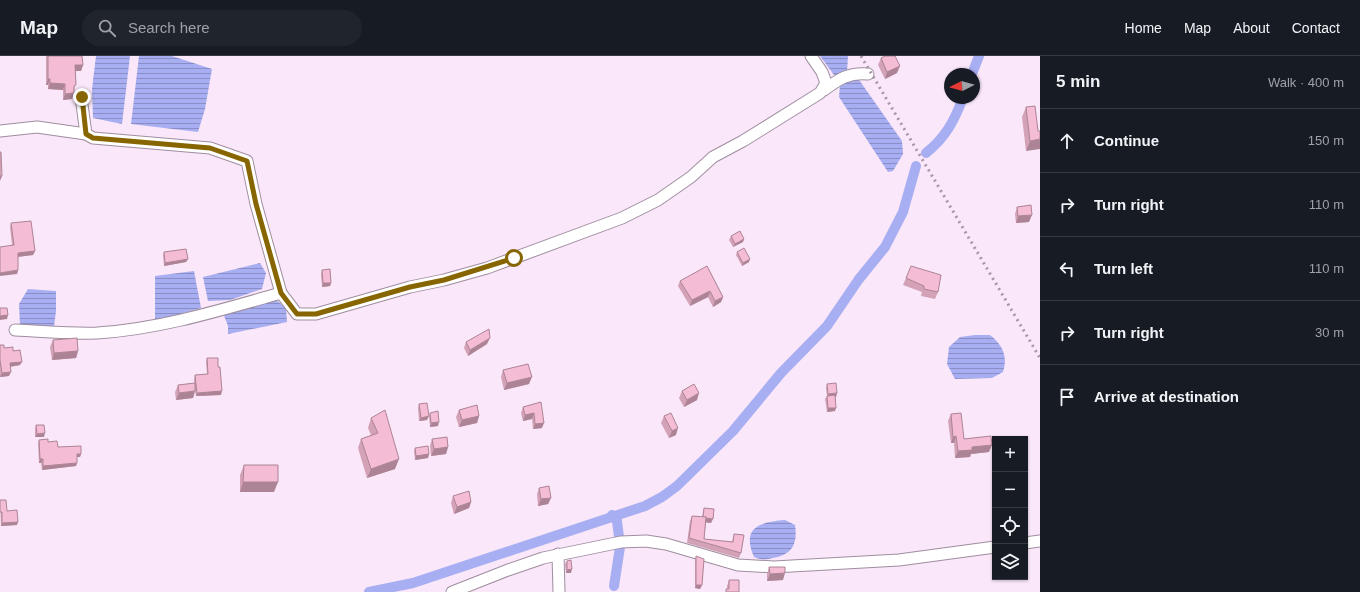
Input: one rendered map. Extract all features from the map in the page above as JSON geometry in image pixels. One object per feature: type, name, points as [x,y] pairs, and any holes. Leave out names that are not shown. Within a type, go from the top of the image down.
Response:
[{"type":"street","points":[[811,56],[825,80],[826,83],[824,90]]},
{"type":"street","points":[[0,131],[37,127],[86,134],[93,138],[210,148],[247,161],[256,204],[281,293],[297,314],[316,314],[410,287],[444,280],[487,268],[622,218],[658,200],[691,177],[713,157],[743,142],[847,75],[857,72],[868,74]]},
{"type":"street","points":[[82,97],[86,134]]},
{"type":"street","points":[[15,330],[96,333],[126,330],[199,316],[281,293]]},
{"type":"street","points":[[452,592],[508,570],[558,554],[621,542],[646,541],[666,544],[738,565],[774,567],[899,560],[992,547]]},
{"type":"street","points":[[1028,543],[1040,541]]},
{"type":"street","points":[[558,554],[558,592]]},
{"type":"water","points":[[96,56],[130,56],[122,124],[93,118],[92,89]]},
{"type":"water","points":[[139,56],[172,56],[212,69],[205,109],[198,132],[131,124]]},
{"type":"water","points":[[820,56],[848,56],[847,72],[838,76],[834,75]]},
{"type":"water","points":[[857,77],[902,141],[903,154],[893,171],[888,172],[839,97],[840,85]]},
{"type":"water","points":[[260,263],[266,273],[262,289],[230,300],[208,301],[203,277]]},
{"type":"water","points":[[194,271],[201,308],[155,321],[155,276]]},
{"type":"water","points":[[28,289],[56,291],[54,327],[20,326],[19,304]]},
{"type":"water","points":[[275,299],[286,308],[287,322],[228,334],[228,326],[223,313]]},
{"type":"water","points":[[990,335],[998,343],[1005,356],[1003,372],[992,378],[955,379],[947,364],[949,347],[960,337]]},
{"type":"water","points":[[785,520],[795,525],[796,538],[792,548],[780,556],[765,559],[754,557],[750,539],[755,528],[768,522]]},
{"type":"building","points":[[48,56],[82,56],[83,65],[75,65],[76,85],[74,86],[74,93],[65,94],[65,84],[50,83],[50,79],[48,79]]},
{"type":"building","points":[[885,56],[895,56],[900,66],[887,72],[881,58]]},
{"type":"building","points":[[1035,106],[1040,139],[1030,141],[1026,107]]},
{"type":"building","points":[[1,152],[2,176],[0,176]]},
{"type":"building","points":[[1031,205],[1032,215],[1018,216],[1017,207]]},
{"type":"building","points":[[31,221],[35,251],[18,253],[18,270],[0,273],[0,247],[14,245],[11,223]]},
{"type":"building","points":[[740,231],[744,239],[735,244],[731,236]]},
{"type":"building","points":[[744,248],[750,259],[743,263],[737,252]]},
{"type":"building","points":[[186,249],[188,259],[165,263],[164,252]]},
{"type":"building","points":[[707,266],[723,297],[715,301],[710,291],[692,300],[680,281]]},
{"type":"building","points":[[911,266],[941,275],[938,292],[924,289],[924,286],[906,278]]},
{"type":"building","points":[[330,269],[331,283],[323,283],[322,270]]},
{"type":"building","points":[[0,308],[7,308],[8,315],[0,316]]},
{"type":"building","points":[[489,329],[490,338],[470,350],[466,342]]},
{"type":"building","points":[[77,338],[78,351],[54,353],[53,340]]},
{"type":"building","points":[[0,345],[4,345],[4,348],[13,347],[13,351],[20,350],[22,362],[10,363],[11,372],[2,373]]},
{"type":"building","points":[[207,358],[218,358],[222,391],[197,393],[195,375],[208,374]]},
{"type":"building","points":[[528,364],[532,377],[507,383],[503,370]]},
{"type":"building","points":[[195,383],[195,391],[179,393],[178,385]]},
{"type":"building","points":[[836,383],[837,393],[828,394],[827,384]]},
{"type":"building","points":[[694,384],[699,393],[687,400],[682,391]]},
{"type":"building","points":[[835,395],[836,408],[828,408],[827,396]]},
{"type":"building","points":[[541,402],[544,423],[535,424],[534,413],[525,415],[523,407]]},
{"type":"building","points":[[427,403],[429,416],[421,418],[419,404]]},
{"type":"building","points":[[477,405],[479,416],[462,420],[459,410]]},
{"type":"building","points":[[385,410],[399,459],[371,469],[361,439],[378,433],[371,418]]},
{"type":"building","points":[[438,411],[439,422],[431,423],[430,413]]},
{"type":"building","points":[[671,413],[678,428],[672,431],[664,416]]},
{"type":"building","points":[[961,413],[964,439],[991,436],[992,445],[972,447],[972,450],[958,451],[956,436],[953,437],[951,414]]},
{"type":"building","points":[[36,425],[44,425],[45,433],[37,434]]},
{"type":"building","points":[[447,437],[448,447],[434,449],[432,439]]},
{"type":"building","points":[[48,439],[48,442],[57,441],[58,447],[81,446],[81,454],[77,454],[77,463],[43,466],[43,459],[40,459],[39,440]]},
{"type":"building","points":[[428,446],[429,454],[416,456],[415,448]]},
{"type":"building","points":[[244,465],[278,465],[278,482],[243,482]]},
{"type":"building","points":[[549,486],[551,498],[541,499],[539,488]]},
{"type":"building","points":[[469,491],[471,502],[457,507],[453,496]]},
{"type":"building","points":[[0,500],[6,500],[7,511],[17,510],[18,522],[2,523]]},
{"type":"building","points":[[704,508],[714,509],[713,519],[703,517]]},
{"type":"building","points":[[692,516],[706,517],[704,539],[733,542],[734,534],[744,535],[741,553],[689,538]]},
{"type":"building","points":[[696,556],[704,559],[702,585],[696,585]]},
{"type":"building","points":[[571,560],[572,569],[567,570],[567,561]]},
{"type":"building","points":[[769,567],[785,567],[785,573],[770,574]]},
{"type":"building","points":[[729,580],[739,580],[739,592],[726,592],[726,589],[729,589]]},
{"type":"waterway","points":[[974,68],[979,56]]},
{"type":"waterway","points":[[926,153],[939,141],[949,128],[960,104]]},
{"type":"waterway","points":[[369,592],[413,583],[645,506],[662,497],[677,486],[733,431],[781,373],[827,326],[859,279],[885,247],[903,212],[916,166]]},
{"type":"waterway","points":[[612,515],[617,521],[619,537]]},
{"type":"waterway","points":[[614,586],[620,547]]},
{"type":"railway","points":[[861,56],[1040,358]]},
{"type":"route","points":[[82,97],[86,134],[93,138],[210,148],[247,161],[256,204],[281,293],[297,314],[316,314],[343,305],[487,268],[514,258]]}]
